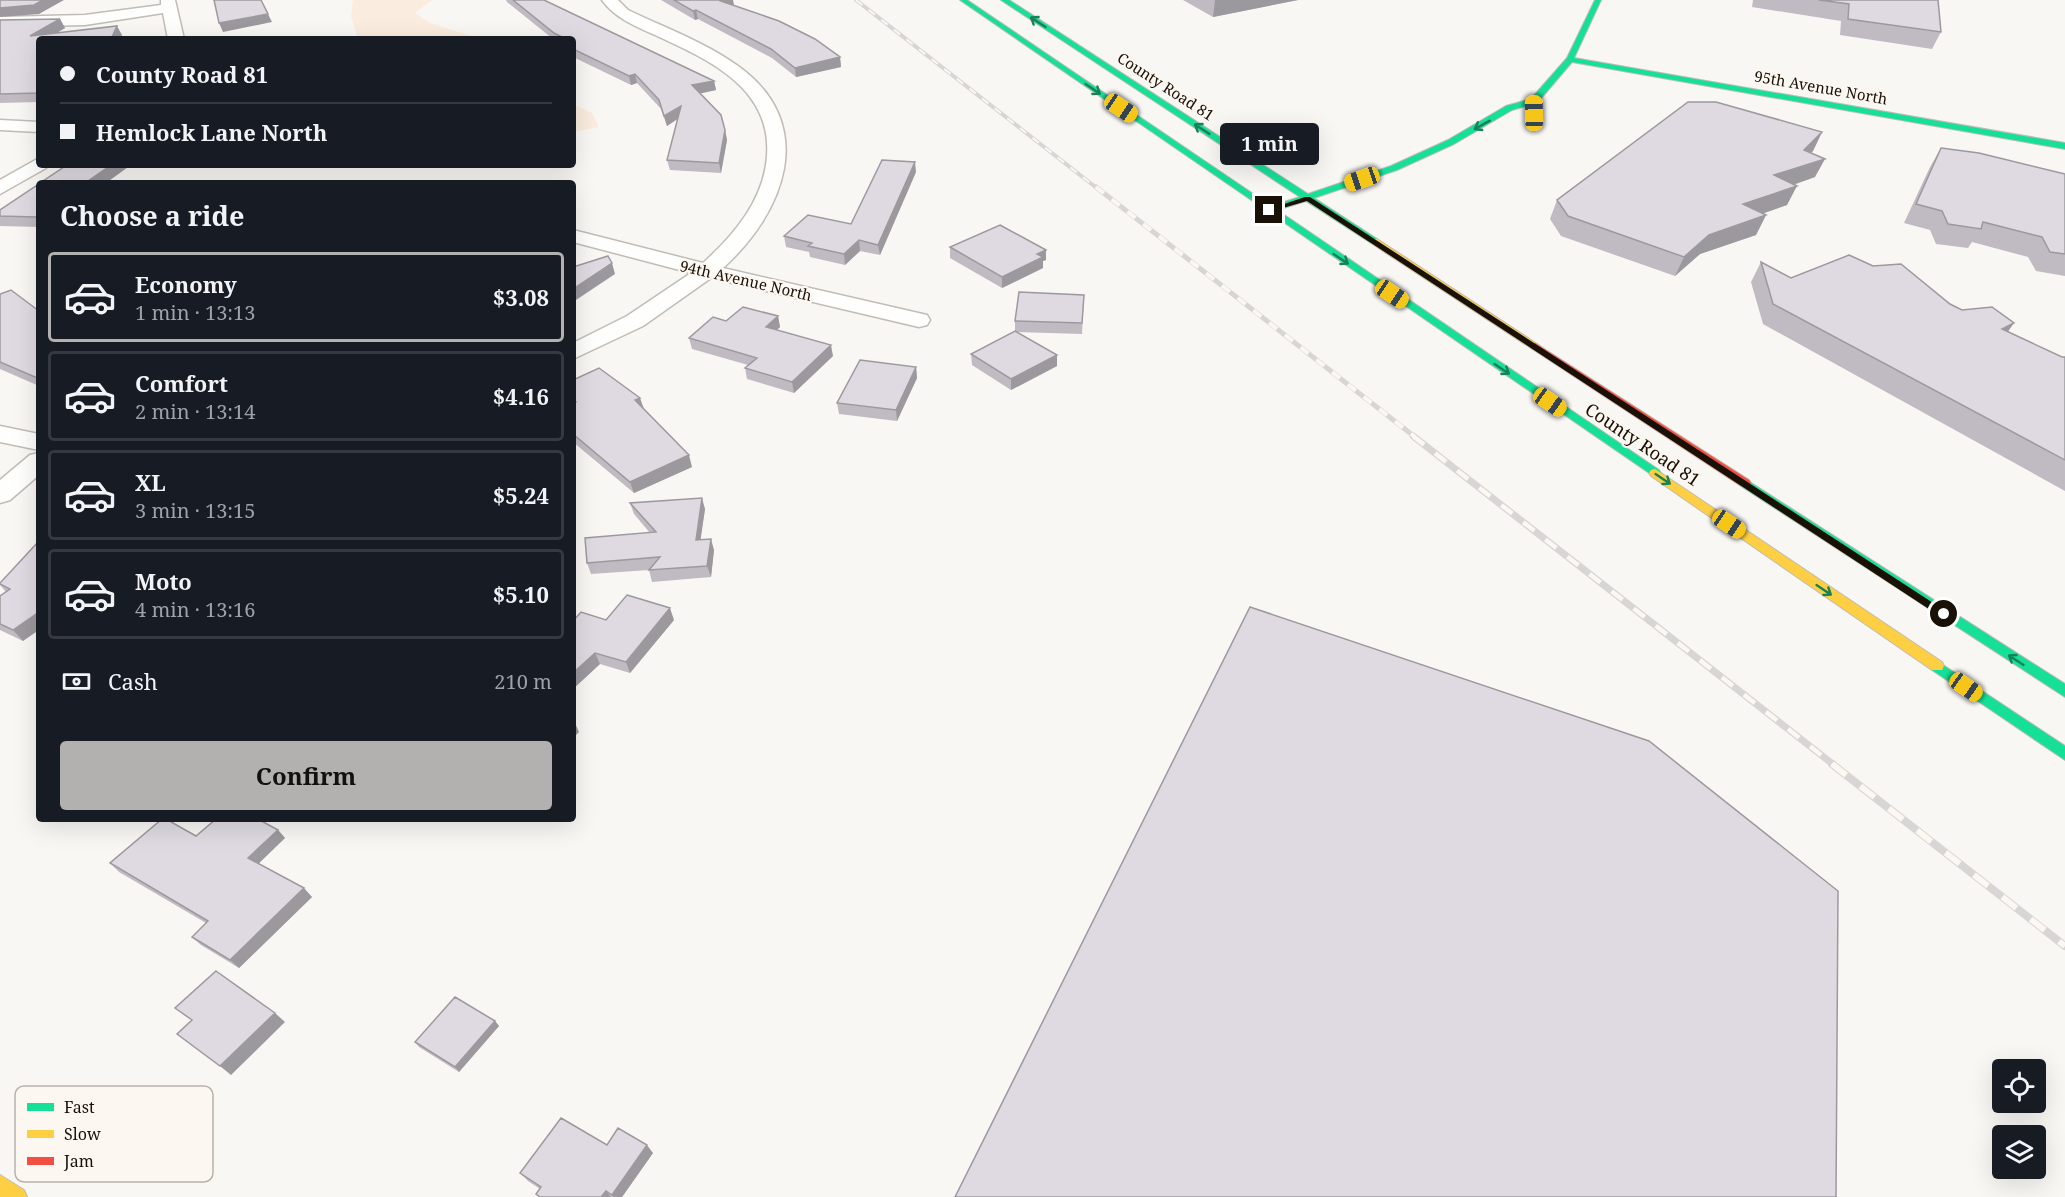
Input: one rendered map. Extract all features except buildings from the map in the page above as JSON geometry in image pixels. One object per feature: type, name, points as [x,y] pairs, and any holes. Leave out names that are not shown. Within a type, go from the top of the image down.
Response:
[{"type":"main road","name":"County Road 81","points":[[963,0],[2065,754]]},
{"type":"main road","name":"County Road 81","points":[[1004,0],[2065,692]]},
{"type":"main road","points":[[1269,210],[1394,168],[1451,142],[1509,108],[1534,100],[1570,59],[1598,0]]},
{"type":"main road","name":"95th Avenue North","points":[[1570,59],[2065,146]]},
{"type":"main road","points":[[1526,121],[1534,113],[1534,100]]},
{"type":"main road","points":[[1293,226],[1348,207]]},
{"type":"main road","points":[[0,1185],[17,1197]]},
{"type":"street","points":[[576,350],[648,312],[708,271],[747,229],[764,204],[774,172],[778,142],[773,116],[758,93],[735,72],[707,55],[640,22],[609,0]]},
{"type":"street","points":[[0,22],[86,20],[168,4],[175,36]]},
{"type":"street","points":[[0,125],[36,127]]},
{"type":"street","points":[[0,188],[36,166]]},
{"type":"street","name":"94th Avenue North","points":[[576,237],[708,271],[920,320]]},
{"type":"street","points":[[0,434],[36,441]]},
{"type":"street","points":[[0,494],[36,464]]},
{"type":"shaded area","points":[[353,0],[432,0],[415,13],[430,23],[471,36],[357,36],[351,16]]},
{"type":"shaded area","points":[[576,105],[592,113],[599,127],[576,131]]},
{"type":"railway","points":[[856,0],[1098,189]]},
{"type":"railway","points":[[1096,187],[1415,437]]},
{"type":"railway","points":[[1413,436],[1834,765]]},
{"type":"railway","points":[[1832,764],[2065,946]]},
{"type":"traffic: fast","points":[[963,0],[1655,473]]},
{"type":"traffic: fast","points":[[1004,0],[1374,241]]},
{"type":"traffic: fast","points":[[1269,210],[1394,168],[1451,142],[1509,108],[1534,101],[1570,59],[1598,0]]},
{"type":"traffic: fast","points":[[1570,59],[2065,146]]},
{"type":"traffic: fast","points":[[1745,483],[2065,691]]},
{"type":"traffic: fast","points":[[1937,666],[2065,754]]},
{"type":"traffic: slow","points":[[1374,241],[1535,346]]},
{"type":"traffic: slow","points":[[1655,473],[1937,666]]},
{"type":"traffic: slow","points":[[0,1185],[17,1197]]},
{"type":"traffic: jam","points":[[1535,346],[1745,483]]},
{"type":"route","points":[[1269,210],[1308,198],[1944,614]]}]
